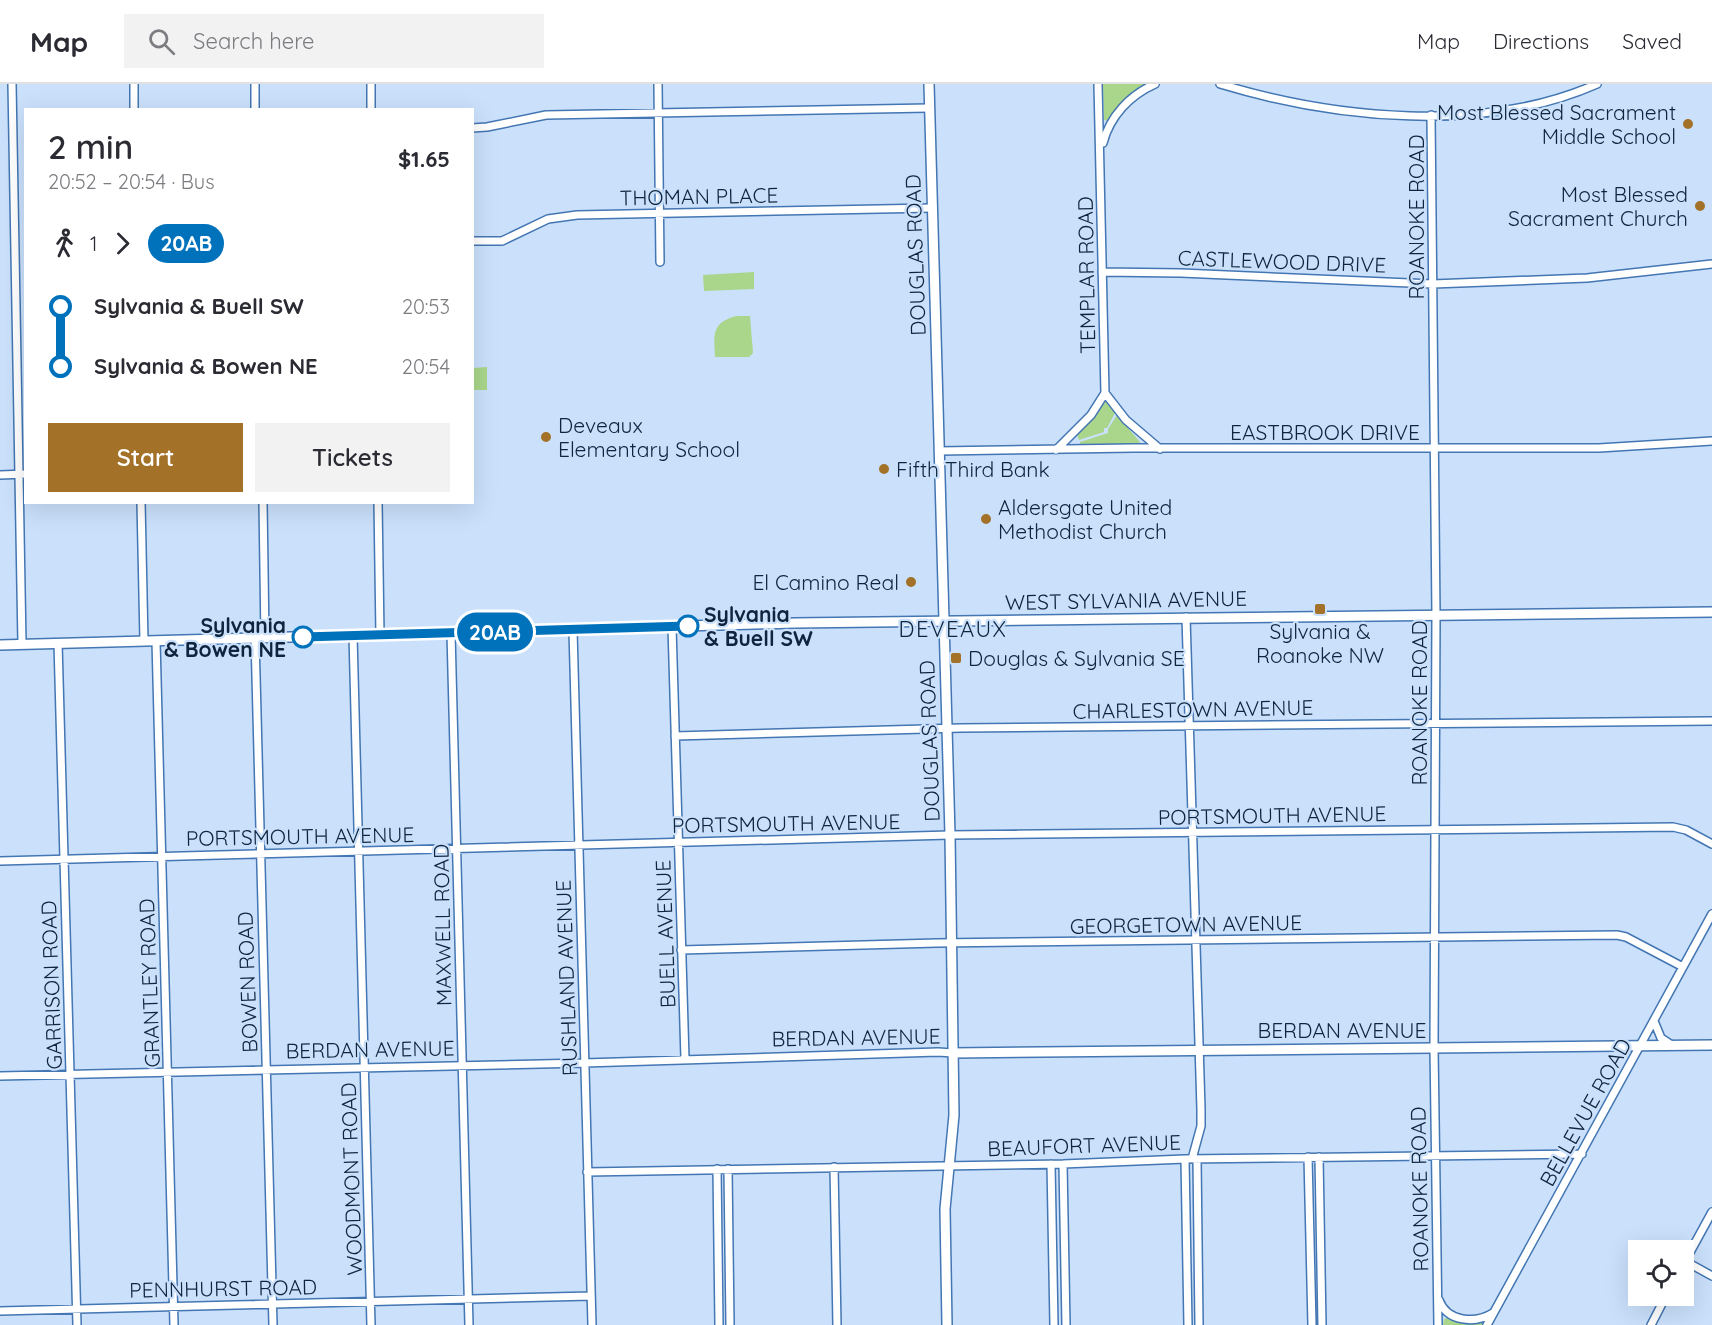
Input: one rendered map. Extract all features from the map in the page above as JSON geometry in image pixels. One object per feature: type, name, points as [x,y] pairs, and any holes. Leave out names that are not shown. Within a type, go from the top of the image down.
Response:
[{"type":"street","points":[[12,84],[22,474],[22,644]]},
{"type":"street","points":[[134,84],[134,108]]},
{"type":"street","points":[[255,84],[255,108]]},
{"type":"street","points":[[371,84],[371,108]]},
{"type":"street","points":[[657,84],[660,262]]},
{"type":"street","name":"DOUGLAS ROAD","points":[[929,84],[950,836],[954,1115],[945,1209],[947,1325]]},
{"type":"street","name":"TEMPLAR ROAD","points":[[1098,84],[1106,393]]},
{"type":"street","name":"TEMPLAR ROAD","points":[[1101,157],[1104,140],[1113,118],[1135,95],[1155,84]]},
{"type":"street","points":[[1220,84],[1278,99],[1329,108],[1390,114],[1431,115],[1490,112],[1530,106],[1597,84]]},
{"type":"street","points":[[474,128],[546,115],[929,108]]},
{"type":"street","name":"ROANOKE ROAD","points":[[1431,115],[1436,615],[1434,1048],[1438,1325]]},
{"type":"street","name":"THOMAN PLACE","points":[[474,241],[502,241],[548,219],[567,216],[932,208]]},
{"type":"street","name":"CASTLEWOOD DRIVE","points":[[1102,272],[1181,273],[1433,284],[1596,277],[1712,264]]},
{"type":"street","points":[[1056,450],[1091,415],[1106,393],[1126,420],[1160,449]]},
{"type":"street","name":"EASTBROOK DRIVE","points":[[939,451],[1599,448],[1712,441]]},
{"type":"street","points":[[0,474],[22,474]]},
{"type":"street","points":[[141,504],[144,641]]},
{"type":"street","name":"BOWEN ROAD","points":[[263,504],[260,638],[260,853],[273,1325]]},
{"type":"street","points":[[378,504],[381,635]]},
{"type":"street","name":"WEST SYLVANIA AVENUE","points":[[0,645],[795,623],[1712,612]]},
{"type":"street","points":[[1186,618],[1201,1126],[1191,1159],[1188,1325]]},
{"type":"street","name":"BUELL AVENUE","points":[[672,627],[685,1059]]},
{"type":"street","name":"RUSHLAND AVENUE","points":[[573,630],[591,1325]]},
{"type":"street","name":"MAXWELL ROAD","points":[[451,633],[469,1325]]},
{"type":"street","name":"WOODMONT ROAD","points":[[353,635],[371,1325]]},
{"type":"street","name":"GRANTLEY ROAD","points":[[156,641],[174,1325]]},
{"type":"street","name":"GARRISON ROAD","points":[[58,643],[77,1325]]},
{"type":"street","name":"CHARLESTOWN AVENUE","points":[[675,736],[946,728],[1712,721]]},
{"type":"street","name":"PORTSMOUTH AVENUE","points":[[0,861],[950,836],[1673,827],[1686,830],[1712,844]]},
{"type":"street","name":"BELLEVUE ROAD","points":[[1487,1325],[1712,914]]},
{"type":"street","name":"GEORGETOWN AVENUE","points":[[681,950],[951,943],[1622,936],[1683,967]]},
{"type":"street","points":[[1654,1021],[1661,1038],[1670,1044]]},
{"type":"street","name":"BERDAN AVENUE","points":[[0,1076],[584,1063],[938,1052],[1712,1045]]},
{"type":"street","name":"BEAUFORT AVENUE","points":[[587,1172],[1063,1164],[1191,1159],[1582,1154]]},
{"type":"street","points":[[1308,1157],[1312,1325]]},
{"type":"street","points":[[1319,1157],[1322,1325]]},
{"type":"street","points":[[1191,1159],[1199,1325]]},
{"type":"street","points":[[1051,1164],[1054,1325]]},
{"type":"street","points":[[1063,1164],[1066,1325]]},
{"type":"street","points":[[834,1167],[837,1325]]},
{"type":"street","points":[[717,1169],[719,1325]]},
{"type":"street","points":[[728,1169],[730,1325]]},
{"type":"street","points":[[1694,1245],[1712,1212]]},
{"type":"street","points":[[1694,1268],[1712,1276]]},
{"type":"street","name":"ROANOKE ROAD","points":[[1437,1291],[1440,1303],[1445,1310],[1459,1319],[1477,1320],[1494,1313]]},
{"type":"street","name":"PENNHURST ROAD","points":[[0,1311],[591,1296]]},
{"type":"street","points":[[1651,1325],[1661,1306]]},
{"type":"green space","points":[[1103,84],[1149,84],[1126,100],[1108,121],[1104,120]]},
{"type":"green space","points":[[754,272],[754,289],[704,291],[703,275]]},
{"type":"green space","points":[[736,316],[750,316],[753,353],[749,357],[715,357],[715,336],[718,326]]},
{"type":"green space","points":[[487,367],[487,390],[474,390],[474,368]]},
{"type":"green space","points":[[1105,399],[1108,400],[1115,413],[1107,428],[1104,428],[1104,432],[1079,440],[1077,435],[1093,419]]},
{"type":"green space","points":[[1117,415],[1140,442],[1138,445],[1080,445],[1080,442],[1108,433]]},
{"type":"green space","points":[[1450,1317],[1468,1324],[1485,1323],[1484,1325],[1443,1325],[1444,1319]]},
{"type":"bus line","name":"20AB","points":[[303,637],[688,626]]},
{"type":"place","name":"Most Blessed Sacrament Middle School","points":[[1688,124]]},
{"type":"place","name":"Most Blessed Sacrament Church","points":[[1700,206]]},
{"type":"place","name":"Deveaux Elementary School","points":[[546,437]]},
{"type":"place","name":"Fifth Third Bank","points":[[884,469]]},
{"type":"place","name":"Aldersgate United Methodist Church","points":[[986,519]]},
{"type":"place","name":"El Camino Real","points":[[911,582]]},
{"type":"place","name":"Sylvania & Roanoke NW","points":[[1320,609]]},
{"type":"place","name":"Sylvania & Buell SW","points":[[688,626]]},
{"type":"place","name":"Sylvania & Bowen NE","points":[[303,637]]},
{"type":"place","name":"Douglas & Sylvania SE","points":[[956,658]]},
{"type":"district","name":"DEVEAUX","points":[[953,629]]}]
